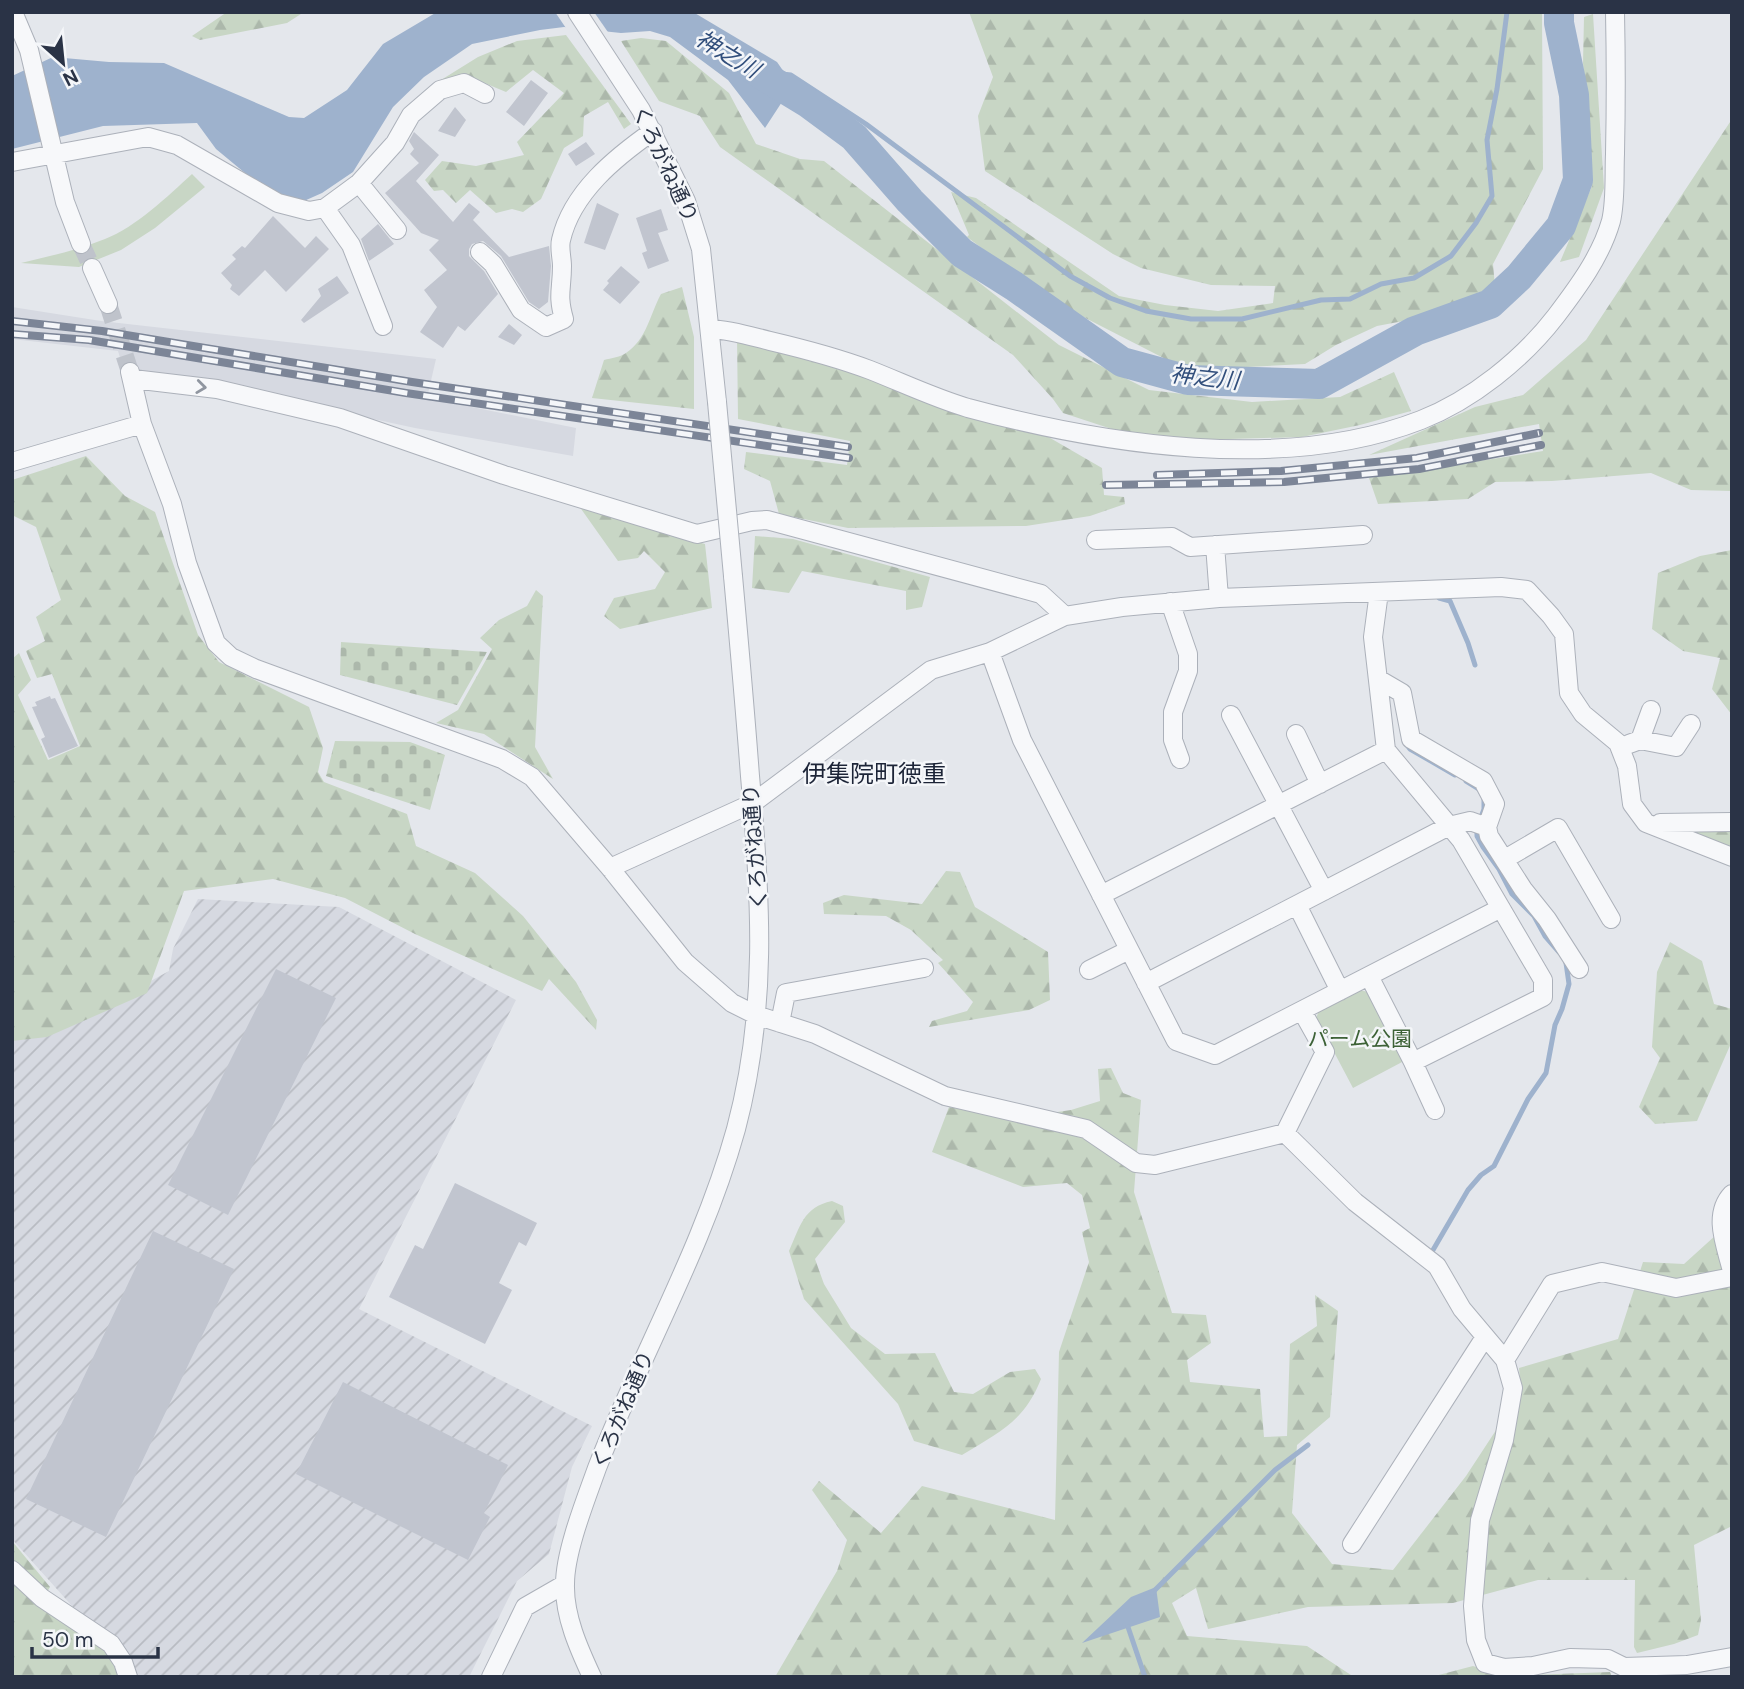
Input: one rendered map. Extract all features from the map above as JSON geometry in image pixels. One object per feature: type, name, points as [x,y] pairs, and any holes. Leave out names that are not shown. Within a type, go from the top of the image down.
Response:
[{"type":"street","points":[[13,12],[29,50],[65,202],[81,244]]},
{"type":"street","name":"くろがね通り","points":[[577,12],[653,131],[686,201],[701,249],[733,576],[761,948],[756,1015],[742,1103],[718,1184],[700,1236],[614,1424],[583,1506],[565,1584],[569,1615],[579,1648],[592,1677]]},
{"type":"street","points":[[710,329],[727,330],[809,351],[869,370],[932,397],[969,408],[1108,439],[1155,446],[1275,449],[1366,436],[1422,420],[1509,368],[1543,332],[1576,290],[1603,244],[1612,218],[1614,191],[1617,67],[1615,12]]},
{"type":"street","points":[[12,162],[54,150],[148,137],[177,145],[278,203],[309,211],[325,208],[359,183],[395,143],[411,115],[440,90],[464,83],[485,94]]},
{"type":"street","points":[[480,251],[493,264],[521,310],[546,327],[564,319],[558,300],[562,267],[560,241],[572,213],[591,184],[621,154],[653,131]]},
{"type":"street","points":[[359,183],[397,230]]},
{"type":"street","points":[[325,208],[351,245],[383,326]]},
{"type":"street","points":[[92,268],[108,304]]},
{"type":"street","points":[[1065,616],[1041,594],[767,520],[697,534],[504,475],[340,418],[217,389],[132,375],[142,424],[172,504],[187,563],[216,643],[231,657],[256,669],[502,759],[532,777],[610,868],[685,962],[732,1003],[756,1015],[815,1034],[945,1096],[1086,1129],[1136,1163],[1155,1165],[1285,1133],[1325,1052],[1302,1011]]},
{"type":"street","points":[[12,462],[142,424]]},
{"type":"street","points":[[1096,540],[1172,537],[1190,547],[1363,535]]},
{"type":"street","points":[[1215,545],[1219,598]]},
{"type":"street","points":[[610,868],[752,803],[931,670],[990,652],[1065,616],[1122,607],[1219,598],[1501,587],[1527,590],[1564,634],[1569,693],[1583,714],[1618,743],[1627,766],[1632,804],[1646,823],[1732,857]]},
{"type":"street","points":[[1379,592],[1373,637],[1386,750],[1461,840],[1543,980],[1543,997],[1413,1062]]},
{"type":"street","points":[[1170,602],[1188,654],[1188,671],[1173,712],[1173,740],[1180,759]]},
{"type":"street","points":[[990,652],[1022,740],[1176,1041],[1215,1055],[1501,908]]},
{"type":"street","points":[[1146,983],[1449,826],[1479,823],[1495,804],[1483,781],[1411,739],[1402,693],[1378,679]]},
{"type":"street","points":[[1640,740],[1651,710]]},
{"type":"street","points":[[1231,715],[1324,891]]},
{"type":"street","points":[[1620,748],[1640,740],[1676,747],[1691,724]]},
{"type":"street","points":[[1296,734],[1320,784]]},
{"type":"street","points":[[1101,895],[1386,750]]},
{"type":"street","points":[[1646,823],[1732,822]]},
{"type":"street","points":[[1479,823],[1579,969]]},
{"type":"street","points":[[1505,859],[1558,828],[1611,919]]},
{"type":"street","points":[[1297,905],[1340,991]]},
{"type":"street","points":[[1089,970],[1129,950]]},
{"type":"street","points":[[780,1023],[786,993],[924,968]]},
{"type":"street","points":[[1369,976],[1435,1110]]},
{"type":"street","points":[[1285,1133],[1355,1202],[1437,1266],[1462,1310],[1505,1360],[1513,1388],[1504,1440],[1480,1520],[1473,1606],[1478,1649],[1485,1663],[1504,1668],[1533,1666],[1570,1658],[1608,1659],[1626,1672],[1732,1657]]},
{"type":"street","points":[[1732,1194],[1722,1206],[1721,1223],[1732,1272]]},
{"type":"street","points":[[1505,1360],[1552,1284],[1602,1272],[1676,1288],[1732,1278]]},
{"type":"street","points":[[1352,1544],[1485,1337]]},
{"type":"street","points":[[12,1570],[42,1598],[111,1644],[123,1662],[128,1677]]},
{"type":"street","points":[[491,1677],[525,1607],[565,1584]]},
{"type":"shaded area","points":[[12,307],[101,321],[436,359],[427,398],[576,428],[573,456],[415,428],[216,385],[124,371],[118,351],[12,339]]},
{"type":"shaded area","points":[[198,899],[339,907],[516,1000],[359,1309],[592,1426],[572,1467],[549,1554],[517,1581],[469,1677],[134,1677],[123,1645],[81,1616],[12,1539],[12,1031],[112,1002],[169,971],[173,949]]},
{"type":"green space","points":[[227,12],[304,12],[287,23],[200,40],[192,36]]},
{"type":"green space","points":[[969,12],[1542,12],[1543,169],[1493,264],[1495,287],[1414,319],[1377,326],[1336,345],[1305,364],[1187,370],[1052,301],[967,237],[969,235],[951,192],[976,198],[1119,296],[1218,311],[1273,303],[1275,286],[1211,285],[1141,268],[1113,254],[985,171],[978,116],[993,77]]},
{"type":"green space","points":[[1593,14],[1604,188],[1579,257],[1560,262],[1592,186],[1583,63],[1584,17]]},
{"type":"green space","points":[[566,35],[631,124],[624,129],[608,102],[584,116],[583,136],[564,148],[541,199],[523,212],[512,209],[496,213],[470,190],[456,203],[443,190],[434,191],[425,180],[442,161],[476,166],[524,155],[517,142],[564,93],[533,70],[506,92],[470,77],[441,80],[478,57],[517,41]]},
{"type":"green space","points":[[641,38],[666,41],[729,93],[756,144],[800,159],[824,161],[1059,345],[1149,390],[1252,402],[1340,397],[1394,372],[1411,411],[1302,437],[1195,440],[1133,436],[1063,413],[1013,355],[720,147],[700,116],[659,101],[621,41]]},
{"type":"green space","points":[[1732,119],[1732,491],[1691,490],[1651,473],[1552,481],[1495,482],[1468,499],[1378,504],[1369,478],[1543,451],[1539,424],[1369,455],[1475,407],[1523,395],[1586,340]]},
{"type":"green space","points":[[192,174],[205,187],[155,228],[121,250],[79,267],[21,263],[85,246],[117,234],[151,210]]},
{"type":"green space","points":[[682,287],[694,337],[694,409],[592,398],[604,360],[621,356],[633,347],[639,341],[661,294]]},
{"type":"green space","points":[[737,337],[812,357],[951,407],[1045,435],[1102,468],[1104,495],[1124,497],[1125,504],[1090,516],[1026,526],[848,528],[779,514],[770,481],[744,469],[746,452],[847,465],[850,441],[738,419]]},
{"type":"green space","points":[[86,456],[125,496],[155,512],[198,635],[219,662],[309,707],[323,748],[318,772],[324,782],[407,814],[416,846],[475,873],[523,916],[576,982],[597,1020],[596,1030],[549,979],[542,991],[415,934],[345,898],[273,879],[184,891],[147,993],[47,1037],[12,1041],[12,659],[19,653],[31,680],[18,695],[48,760],[80,746],[52,674],[37,678],[26,651],[45,641],[36,617],[61,600],[36,527],[12,515],[12,480]]},
{"type":"green space","points":[[579,506],[705,544],[712,608],[620,629],[604,616],[614,598],[655,589],[665,572],[644,551],[638,558],[618,561]]},
{"type":"green space","points":[[755,536],[793,539],[930,577],[922,607],[906,610],[906,591],[802,571],[789,593],[752,588]]},
{"type":"green space","points":[[1732,550],[1732,715],[1712,689],[1720,658],[1683,651],[1652,629],[1658,573],[1700,556]]},
{"type":"green space","points":[[536,590],[543,596],[535,747],[553,779],[484,734],[436,723],[458,710],[492,649],[480,638],[499,620],[527,606]]},
{"type":"green space","points":[[341,642],[487,652],[457,705],[340,675]]},
{"type":"green space","points":[[335,741],[410,742],[445,755],[430,810],[326,776]]},
{"type":"green space","points":[[1732,818],[1732,849],[1692,836],[1695,828]]},
{"type":"green space","points":[[946,871],[960,872],[975,907],[1048,952],[1050,1000],[1029,1010],[929,1027],[932,1021],[967,1011],[973,1002],[938,963],[943,960],[911,930],[886,916],[824,914],[823,903],[844,895],[922,904]]},
{"type":"green space","points":[[1670,942],[1702,961],[1714,1004],[1732,1009],[1732,1041],[1697,1121],[1655,1124],[1639,1107],[1660,1058],[1652,1047],[1657,972]]},
{"type":"green space","name":"パーム公園","points":[[1360,990],[1368,992],[1404,1061],[1353,1088],[1316,1018],[1319,1011]]},
{"type":"green space","points":[[1111,1068],[1123,1093],[1141,1100],[1134,1192],[1172,1313],[1206,1315],[1211,1343],[1187,1360],[1190,1382],[1260,1389],[1264,1437],[1287,1436],[1290,1344],[1317,1326],[1315,1295],[1338,1311],[1330,1417],[1297,1445],[1292,1513],[1332,1564],[1393,1570],[1466,1476],[1521,1392],[1519,1368],[1618,1339],[1643,1262],[1684,1264],[1716,1235],[1724,1283],[1732,1283],[1732,1526],[1694,1545],[1701,1620],[1698,1635],[1637,1653],[1634,1647],[1635,1580],[1538,1580],[1453,1603],[1308,1607],[1208,1629],[1196,1588],[1172,1603],[1187,1636],[1307,1646],[1354,1677],[775,1677],[837,1571],[847,1540],[812,1490],[819,1481],[881,1533],[922,1486],[1055,1520],[1059,1352],[1089,1262],[1082,1232],[1090,1228],[1082,1195],[1067,1183],[1023,1187],[932,1152],[949,1107],[1010,1119],[1071,1110],[1100,1101],[1098,1069]]},
{"type":"green space","points":[[832,1201],[843,1206],[845,1222],[815,1259],[824,1284],[851,1328],[885,1354],[935,1353],[954,1392],[973,1394],[1010,1372],[1035,1369],[1041,1379],[1027,1406],[1009,1425],[962,1455],[914,1441],[898,1404],[804,1299],[789,1251],[809,1213]]},
{"type":"green space","points":[[12,1541],[50,1587],[46,1594],[12,1561]]},
{"type":"green space","points":[[12,1582],[102,1645],[120,1677],[12,1677]]},
{"type":"green space","points":[[1473,1666],[1504,1676],[1610,1672],[1612,1677],[1431,1677]]},
{"type":"water","points":[[437,12],[693,12],[777,62],[793,85],[765,128],[728,80],[670,37],[650,31],[621,33],[564,27],[472,44],[424,77],[393,107],[353,172],[322,193],[295,205],[251,178],[216,149],[197,123],[103,126],[12,149],[12,76],[53,57],[164,63],[289,117],[304,118],[347,90],[383,44]]},
{"type":"water","points":[[1156,1587],[1160,1617],[1082,1643],[1131,1597]]},
{"type":"pier","points":[[555,12],[594,12],[610,35],[568,31]]},
{"type":"building","points":[[531,80],[548,93],[524,126],[506,112]]},
{"type":"building","points":[[455,107],[466,120],[455,137],[438,131]]},
{"type":"building","points":[[414,132],[439,155],[416,181],[453,222],[469,203],[480,212],[473,220],[509,257],[549,246],[551,266],[548,302],[539,309],[529,302],[501,256],[483,241],[472,244],[469,256],[484,271],[498,294],[465,331],[458,326],[443,348],[420,332],[437,307],[424,290],[447,270],[429,250],[439,240],[421,233],[385,193],[419,163],[410,154],[414,149],[409,141]]},
{"type":"building","points":[[586,142],[595,154],[576,166],[568,154]]},
{"type":"building","points":[[597,203],[619,214],[605,250],[584,243]]},
{"type":"building","points":[[661,209],[668,230],[658,233],[669,261],[648,269],[642,253],[647,251],[636,218]]},
{"type":"building","points":[[273,216],[305,248],[316,236],[329,249],[286,292],[265,270],[239,296],[230,289],[232,285],[221,273],[236,259],[232,255],[242,246],[245,248]]},
{"type":"building","points":[[378,224],[394,244],[369,261],[361,239]]},
{"type":"building","points":[[621,266],[640,282],[620,304],[603,290],[609,283],[607,281]]},
{"type":"building","points":[[337,276],[349,293],[304,323],[301,320],[321,296],[318,289]]},
{"type":"building","points":[[509,324],[522,335],[514,345],[498,337]]},
{"type":"building","points":[[50,696],[51,699],[55,698],[78,746],[49,758],[41,739],[45,737],[32,707],[37,706],[35,702]]},
{"type":"building","points":[[276,969],[336,998],[228,1215],[168,1185]]},
{"type":"building","points":[[455,1183],[537,1223],[526,1246],[519,1242],[499,1283],[512,1290],[485,1344],[389,1297],[415,1245],[423,1249]]},
{"type":"building","points":[[153,1231],[234,1269],[106,1537],[26,1499]]},
{"type":"building","points":[[343,1382],[508,1465],[484,1513],[490,1517],[468,1560],[296,1474]]},
{"type":"waterway","points":[[782,74],[791,75],[866,124],[1070,276],[1110,298],[1146,311],[1191,319],[1242,319],[1321,300],[1350,299],[1381,284],[1414,278],[1451,256],[1492,196],[1487,140],[1507,12]]},
{"type":"waterway","name":"神之川","points":[[754,70],[808,103],[854,137],[910,201],[962,253],[1122,362],[1188,380],[1319,384],[1415,331],[1490,304],[1519,277],[1561,226],[1578,180],[1574,95],[1559,12]]},
{"type":"waterway","points":[[1439,598],[1450,601],[1475,665]]},
{"type":"waterway","points":[[1407,745],[1455,775]]},
{"type":"waterway","points":[[1466,781],[1479,789],[1484,798],[1477,836],[1512,894],[1534,916],[1545,936],[1559,952]]},
{"type":"waterway","points":[[1433,1250],[1468,1190],[1481,1175],[1494,1166],[1528,1099],[1546,1073],[1555,1025],[1569,984],[1566,963]]},
{"type":"waterway","points":[[1152,1593],[1275,1470],[1308,1445]]},
{"type":"waterway","points":[[1128,1627],[1145,1677]]},
{"type":"tunnel","points":[[81,244],[92,268]]},
{"type":"tunnel","points":[[108,304],[130,372]]},
{"type":"railway","points":[[12,321],[102,331],[412,382],[848,447]]},
{"type":"railway","points":[[12,334],[89,340],[406,393],[849,458]]},
{"type":"railway","points":[[1157,475],[1281,471],[1417,458],[1539,433]]},
{"type":"railway","points":[[1106,485],[1284,482],[1419,469],[1541,445]]},
{"type":"district","name":"伊集院町徳重","points":[[874,774]]}]
